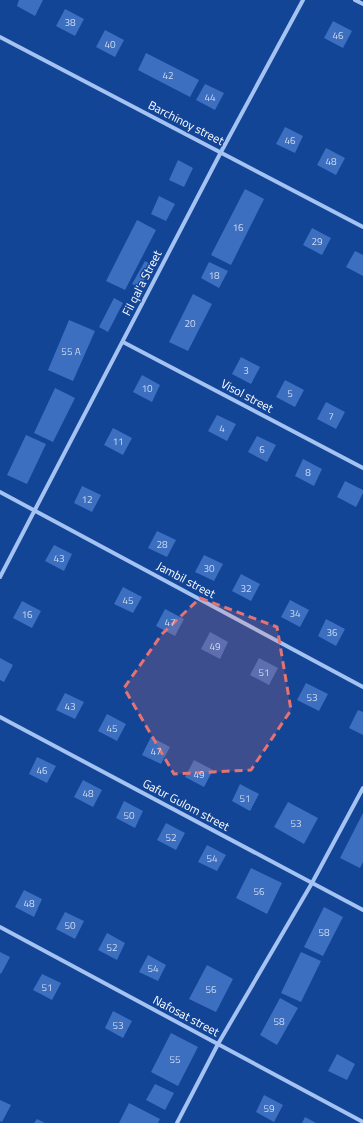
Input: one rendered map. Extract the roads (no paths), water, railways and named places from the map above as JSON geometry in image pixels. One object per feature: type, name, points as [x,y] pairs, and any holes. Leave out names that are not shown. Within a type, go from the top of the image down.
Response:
[{"type":"street","name":"Fil qal'a Street","points":[[0,577],[36,511],[221,152],[303,0]]},
{"type":"street","points":[[355,0],[363,4]]},
{"type":"street","name":"Barchinoy street","points":[[0,37],[363,227]]},
{"type":"street","name":"Visol street","points":[[123,342],[363,468]]},
{"type":"street","name":"Jambil street","points":[[0,492],[363,687]]},
{"type":"street","name":"Gafur Gulom street","points":[[0,717],[363,910]]},
{"type":"street","points":[[177,1123],[218,1044],[312,883],[363,788]]},
{"type":"street","name":"Nafosat street","points":[[0,926],[363,1122]]}]
